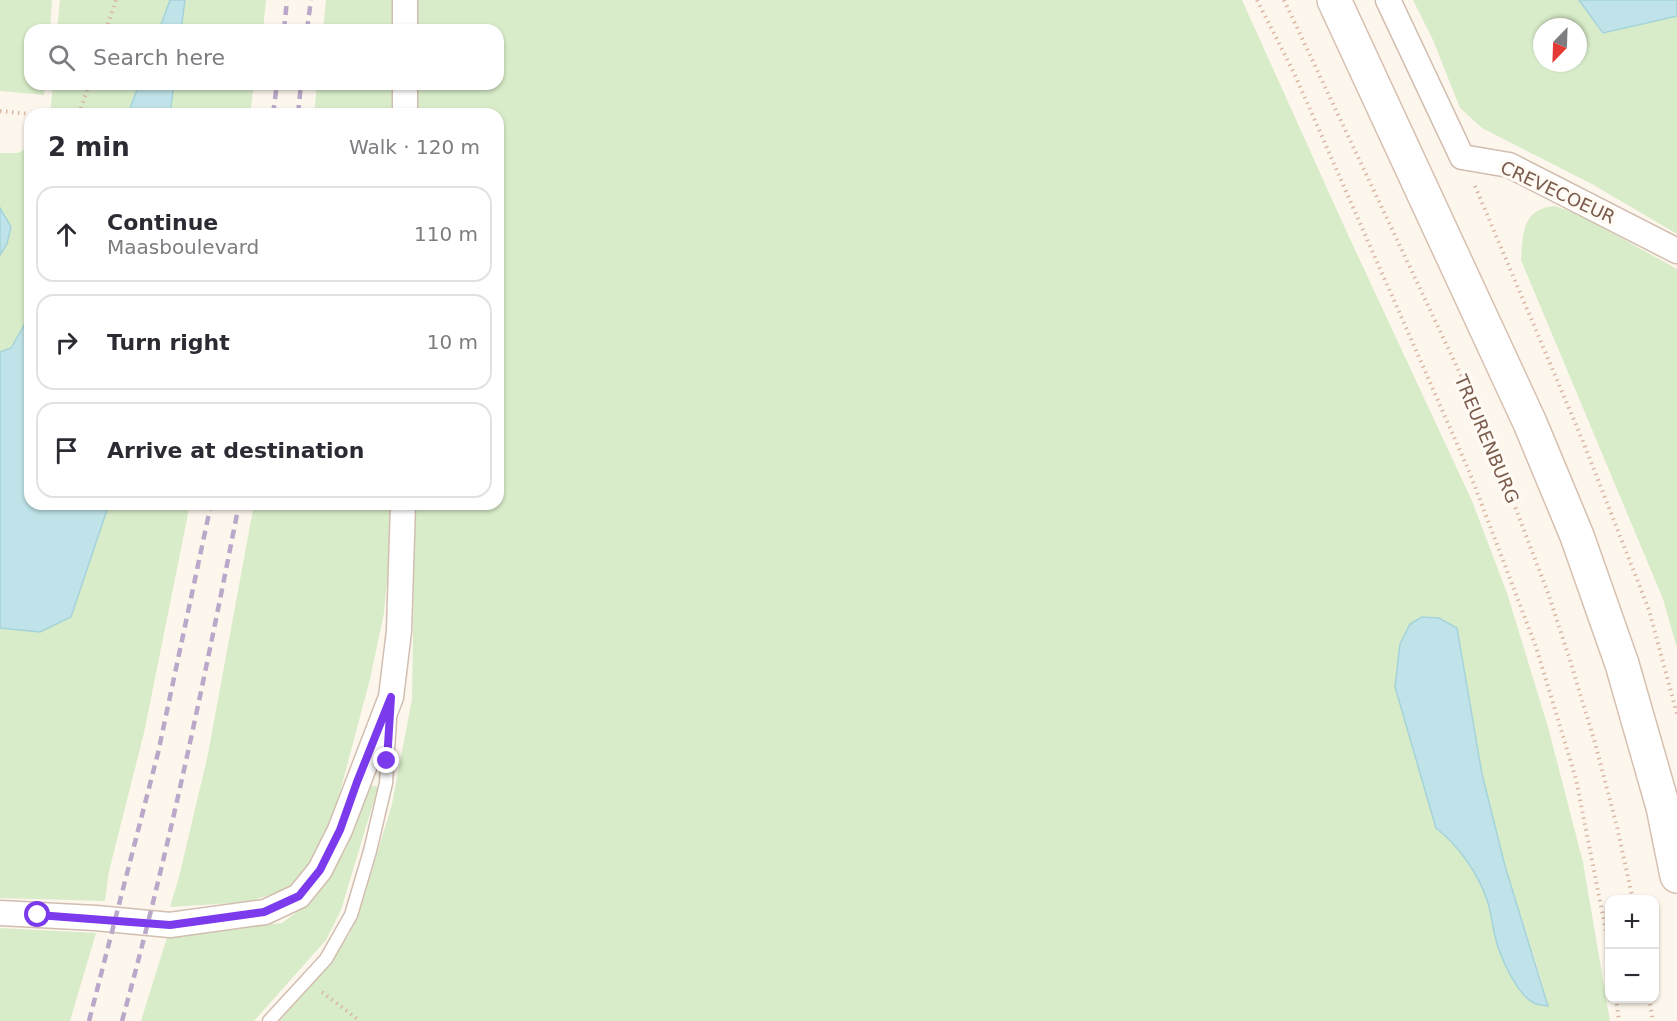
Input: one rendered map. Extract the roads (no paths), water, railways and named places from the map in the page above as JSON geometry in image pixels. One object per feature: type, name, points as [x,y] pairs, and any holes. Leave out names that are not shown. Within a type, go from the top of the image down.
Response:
[{"type":"main road","points":[[1334,0],[1530,423],[1577,536],[1622,664],[1663,807],[1677,876]]},
{"type":"street","points":[[405,0],[405,24]]},
{"type":"street","name":"CREVECOEUR","points":[[1389,0],[1462,156],[1509,165],[1677,251]]},
{"type":"street","points":[[405,90],[405,108]]},
{"type":"street","points":[[0,913],[170,925],[264,912],[299,896],[320,870],[340,830],[391,697],[399,631],[403,510]]},
{"type":"lane","points":[[269,1021],[326,959],[351,915],[370,851],[386,783],[391,697]]},
{"type":"water","points":[[170,0],[185,0],[182,24],[161,24]]},
{"type":"water","points":[[1579,0],[1677,0],[1677,16],[1603,33]]},
{"type":"water","points":[[137,90],[173,90],[171,108],[130,108]]},
{"type":"water","points":[[0,208],[11,227],[7,244],[0,255]]},
{"type":"water","points":[[24,325],[24,510],[107,510],[71,617],[40,632],[0,628],[0,352],[11,348]]},
{"type":"water","points":[[1422,617],[1439,618],[1457,628],[1482,774],[1505,866],[1548,1006],[1536,1004],[1528,999],[1515,983],[1500,953],[1488,904],[1473,870],[1459,851],[1436,828],[1395,687],[1400,644],[1410,624]]},
{"type":"railway","points":[[285,24],[287,0]]},
{"type":"railway","points":[[308,24],[311,0]]},
{"type":"railway","points":[[274,108],[276,90]]},
{"type":"railway","points":[[299,108],[300,90]]},
{"type":"railway","points":[[89,1021],[158,753],[210,510]]},
{"type":"railway","points":[[122,1021],[185,764],[238,510]]}]
